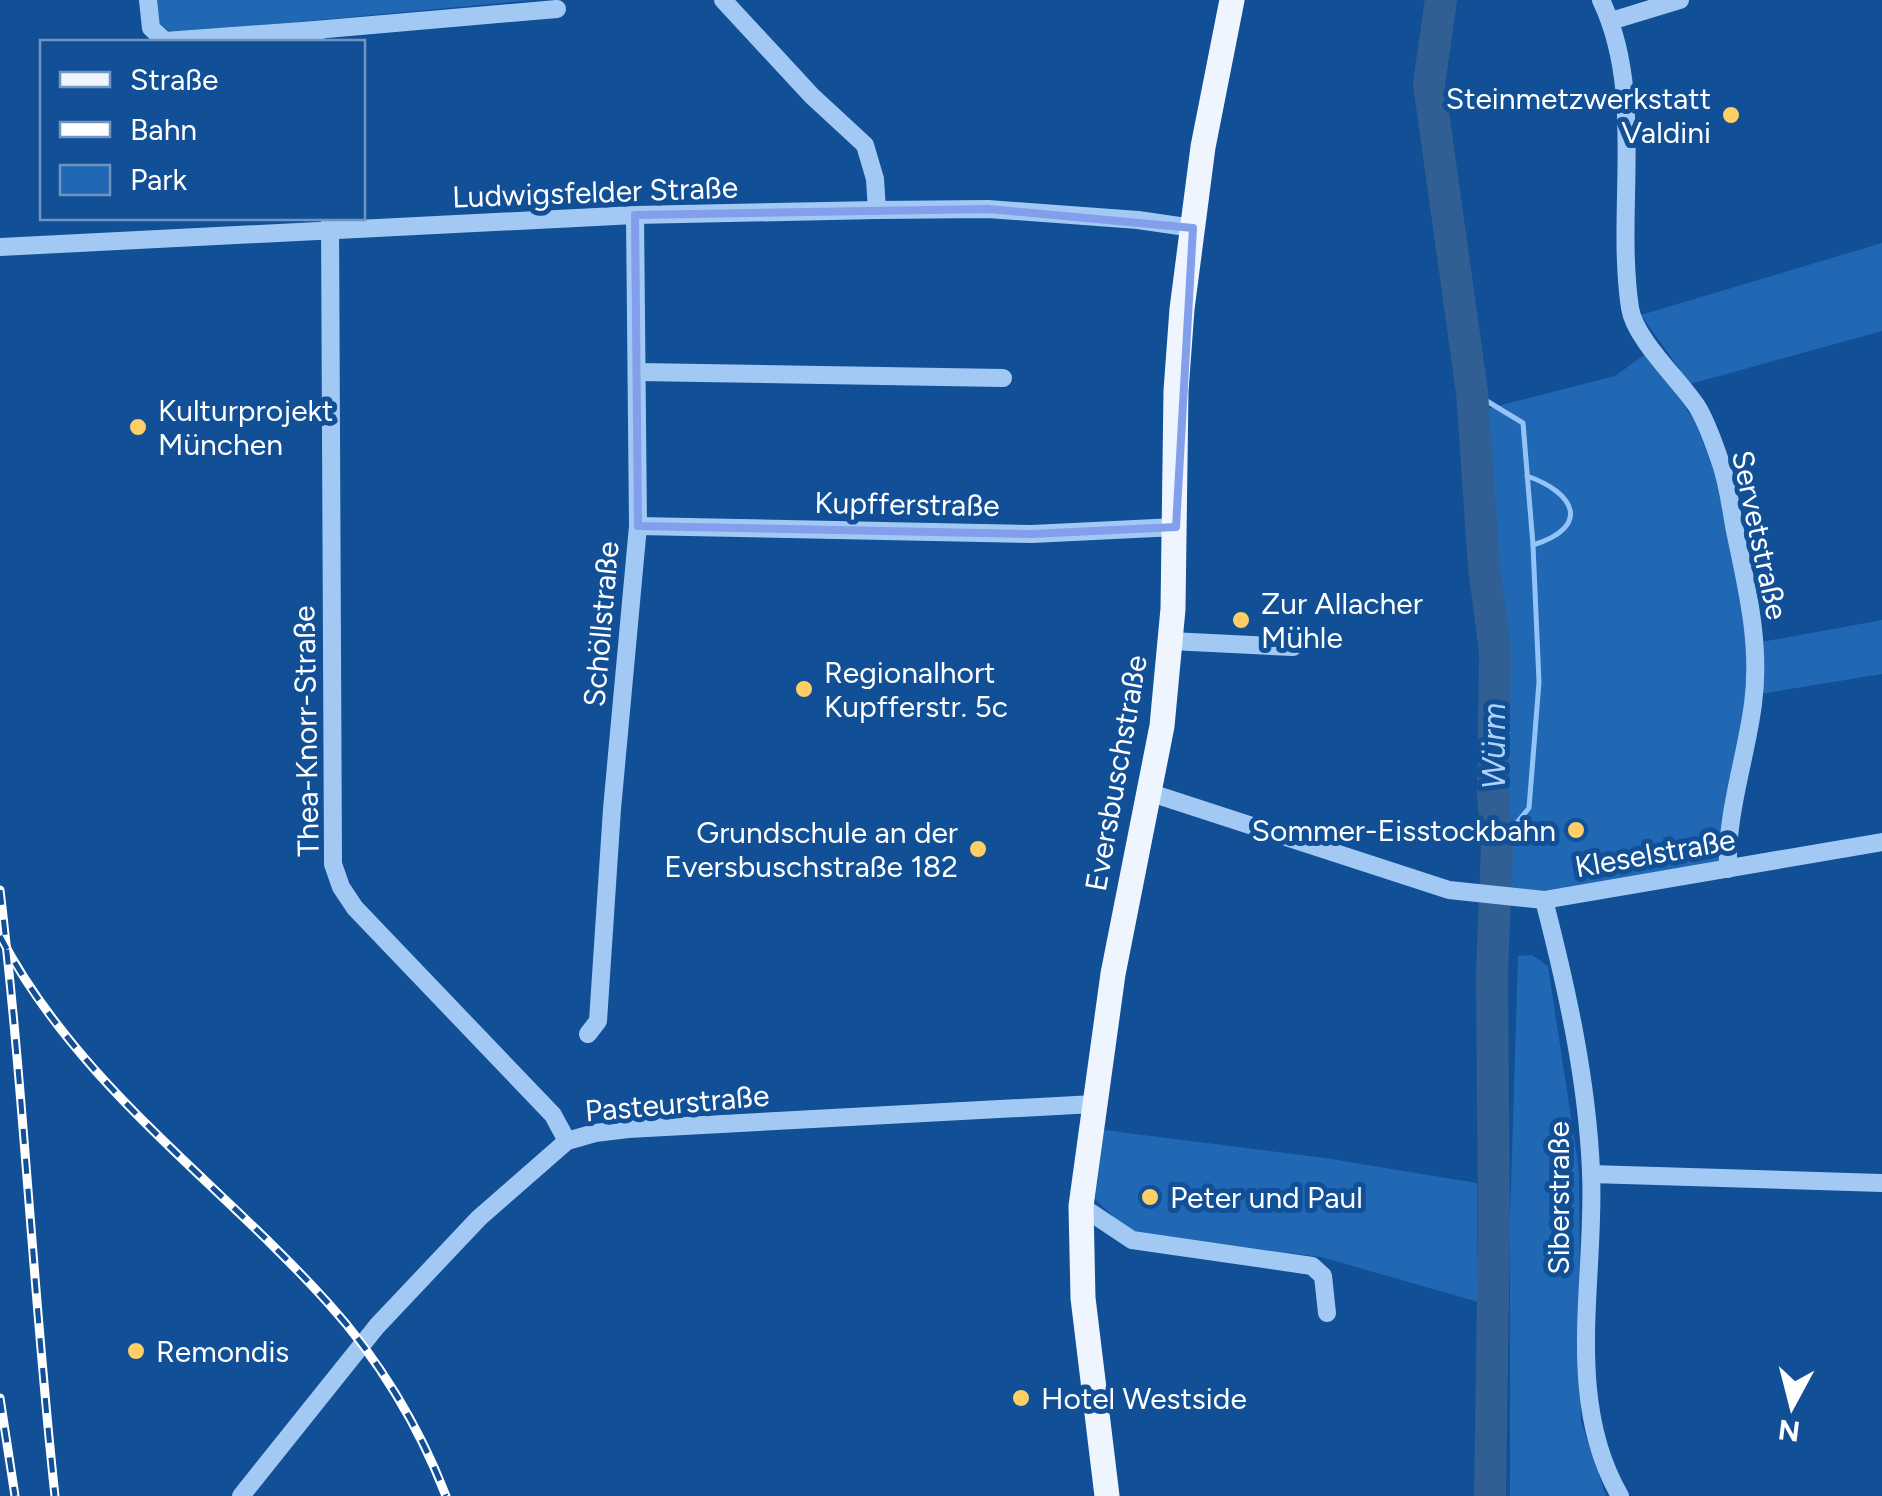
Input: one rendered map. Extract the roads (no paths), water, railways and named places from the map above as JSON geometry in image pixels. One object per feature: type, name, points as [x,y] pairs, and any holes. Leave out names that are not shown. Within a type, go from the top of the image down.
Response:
[{"type":"main road","name":"Eversbuschstraße","points":[[1107,1496],[1082,1298],[1081,1206],[1113,974],[1151,793],[1171,641],[1176,391],[1203,147],[1232,0]]},
{"type":"street","points":[[148,0],[150,28],[164,40]]},
{"type":"street","points":[[722,0],[735,8],[812,96],[865,145],[875,179],[876,210]]},
{"type":"street","name":"Servetstraße","points":[[1602,0],[1611,20],[1625,98],[1623,249],[1631,314],[1658,358],[1699,409],[1722,466],[1752,611],[1756,652],[1754,702],[1735,798],[1728,869]]},
{"type":"street","points":[[1611,20],[1680,0]]},
{"type":"street","points":[[195,40],[316,36],[557,9]]},
{"type":"street","name":"Ludwigsfelder Straße","points":[[0,248],[331,225],[876,210],[988,209],[1193,228]]},
{"type":"street","name":"Schöllstraße","points":[[588,1034],[598,1021],[612,808],[638,526],[635,216]]},
{"type":"street","name":"Thea-Knorr-Straße","points":[[331,225],[333,864],[341,887],[355,908],[552,1116],[567,1141]]},
{"type":"street","points":[[638,372],[1003,378]]},
{"type":"street","name":"Kupfferstraße","points":[[638,526],[1032,534],[1176,527]]},
{"type":"street","points":[[1171,641],[1293,647],[1294,636]]},
{"type":"street","name":"Kleselstraße","points":[[1151,793],[1449,890],[1544,900],[1882,842]]},
{"type":"street","name":"Siberstraße","points":[[1544,900],[1575,1028],[1591,1174],[1587,1377],[1598,1443],[1620,1496]]},
{"type":"street","name":"Pasteurstraße","points":[[241,1496],[377,1326],[479,1218],[567,1141],[628,1129],[1094,1104]]},
{"type":"street","points":[[1591,1174],[1882,1183]]},
{"type":"street","points":[[1081,1206],[1132,1240],[1312,1266],[1323,1276],[1327,1312]]},
{"type":"waterway","name":"Würm","points":[[1441,0],[1429,84],[1472,392],[1484,567],[1495,652],[1493,795],[1497,847],[1492,973],[1490,1496]]},
{"type":"waterway","points":[[1472,392],[1523,423],[1533,545],[1539,682],[1529,808],[1497,847]]},
{"type":"waterway","points":[[1527,476],[1557,491],[1570,510],[1570,520],[1563,529],[1533,545]]},
{"type":"railway","points":[[0,890],[55,1496]]},
{"type":"railway","points":[[0,936],[68,1039],[109,1085],[285,1258],[346,1324],[396,1394],[446,1496]]},
{"type":"railway","points":[[0,1398],[15,1496]]},
{"type":"place","name":"Steinmetzwerkstatt Valdini","points":[[1731,115]]},
{"type":"place","name":"Kulturprojekt München","points":[[138,427]]},
{"type":"place","name":"Zur Allacher Mühle","points":[[1241,620]]},
{"type":"place","name":"Regionalhort Kupfferstr. 5c","points":[[804,689]]},
{"type":"place","name":"Sommer-Eisstockbahn","points":[[1576,830]]},
{"type":"place","name":"Grundschule an der Eversbuschstraße 182","points":[[978,849]]},
{"type":"place","name":"Peter und Paul","points":[[1150,1197]]},
{"type":"place","name":"Remondis","points":[[136,1351]]},
{"type":"place","name":"Hotel Westside","points":[[1021,1398]]}]
